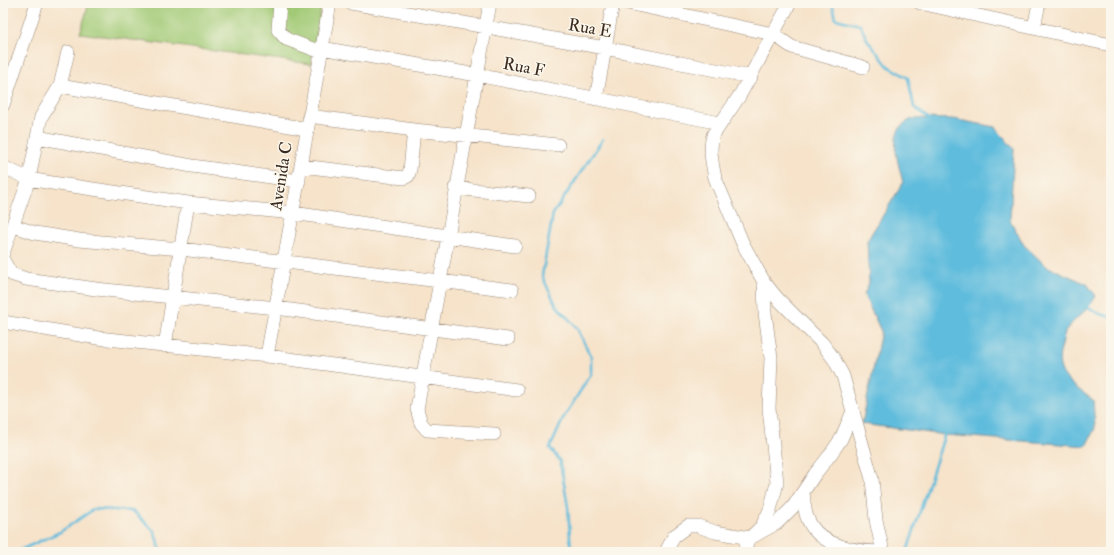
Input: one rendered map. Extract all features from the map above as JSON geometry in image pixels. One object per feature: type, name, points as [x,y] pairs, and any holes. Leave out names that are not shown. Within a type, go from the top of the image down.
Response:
[{"type":"street","points":[[3,104],[37,3]]},
{"type":"street","name":"Rua F","points":[[280,3],[278,30],[286,39],[321,50],[477,75],[720,123]]},
{"type":"street","name":"Avenida C","points":[[268,356],[330,3]]},
{"type":"street","name":"Rua E","points":[[351,3],[605,48],[751,76]]},
{"type":"street","points":[[490,3],[455,188],[417,409],[421,424],[427,430],[494,434]]},
{"type":"street","points":[[596,99],[613,3]]},
{"type":"street","points":[[626,3],[773,34],[792,47],[863,68]]},
{"type":"street","points":[[790,3],[751,76],[736,101],[720,123],[711,141],[714,178],[743,244],[764,282],[834,359],[843,376],[872,479],[876,520],[883,552]]},
{"type":"street","points":[[920,3],[1111,45]]},
{"type":"street","points":[[1034,28],[1039,3]]},
{"type":"street","points":[[3,253],[14,226],[29,179],[41,117],[60,86],[68,52]]},
{"type":"street","points":[[60,86],[308,123],[414,130],[558,145]]},
{"type":"street","points":[[301,166],[404,178],[408,176],[410,170],[414,130]]},
{"type":"street","points":[[37,137],[192,166],[299,181]]},
{"type":"street","points":[[3,167],[29,179],[188,202],[293,213],[515,246]]},
{"type":"street","points":[[455,188],[530,196]]},
{"type":"street","points":[[165,346],[182,250],[188,202]]},
{"type":"street","points":[[14,226],[26,231],[56,236],[439,280],[512,290]]},
{"type":"street","points":[[3,260],[11,274],[26,279],[276,308],[508,339]]},
{"type":"street","points":[[746,552],[746,544],[757,532],[768,515],[777,483],[769,408],[771,358],[765,313],[764,282]]},
{"type":"street","points":[[3,322],[70,334],[165,346],[268,356],[517,390]]},
{"type":"street","points":[[666,552],[674,536],[688,526],[698,526],[715,532],[750,538],[763,533],[787,515],[840,439],[853,411]]},
{"type":"street","points":[[803,492],[806,516],[815,531],[824,538],[841,546],[879,552]]},
{"type":"green space","points":[[89,3],[322,3],[311,64],[80,33]]},
{"type":"water","points":[[913,119],[953,119],[995,127],[1014,149],[1010,220],[1024,245],[1046,266],[1087,284],[1096,296],[1067,330],[1064,336],[1060,355],[1060,364],[1066,378],[1093,400],[1095,428],[1086,446],[945,435],[862,424],[881,331],[864,295],[869,283],[867,241],[903,183],[896,148],[898,132],[902,125]]},
{"type":"waterway","points":[[833,7],[836,19],[860,25],[868,41],[888,66],[908,78],[914,107],[933,122]]},
{"type":"waterway","points":[[571,552],[568,507],[560,461],[550,448],[564,417],[591,374],[591,357],[577,328],[556,305],[542,276],[553,214],[603,139]]},
{"type":"waterway","points":[[1088,307],[1100,314],[1111,317]]},
{"type":"waterway","points":[[907,552],[945,433]]},
{"type":"waterway","points":[[16,552],[60,532],[94,509],[133,511],[154,531],[161,552]]}]
